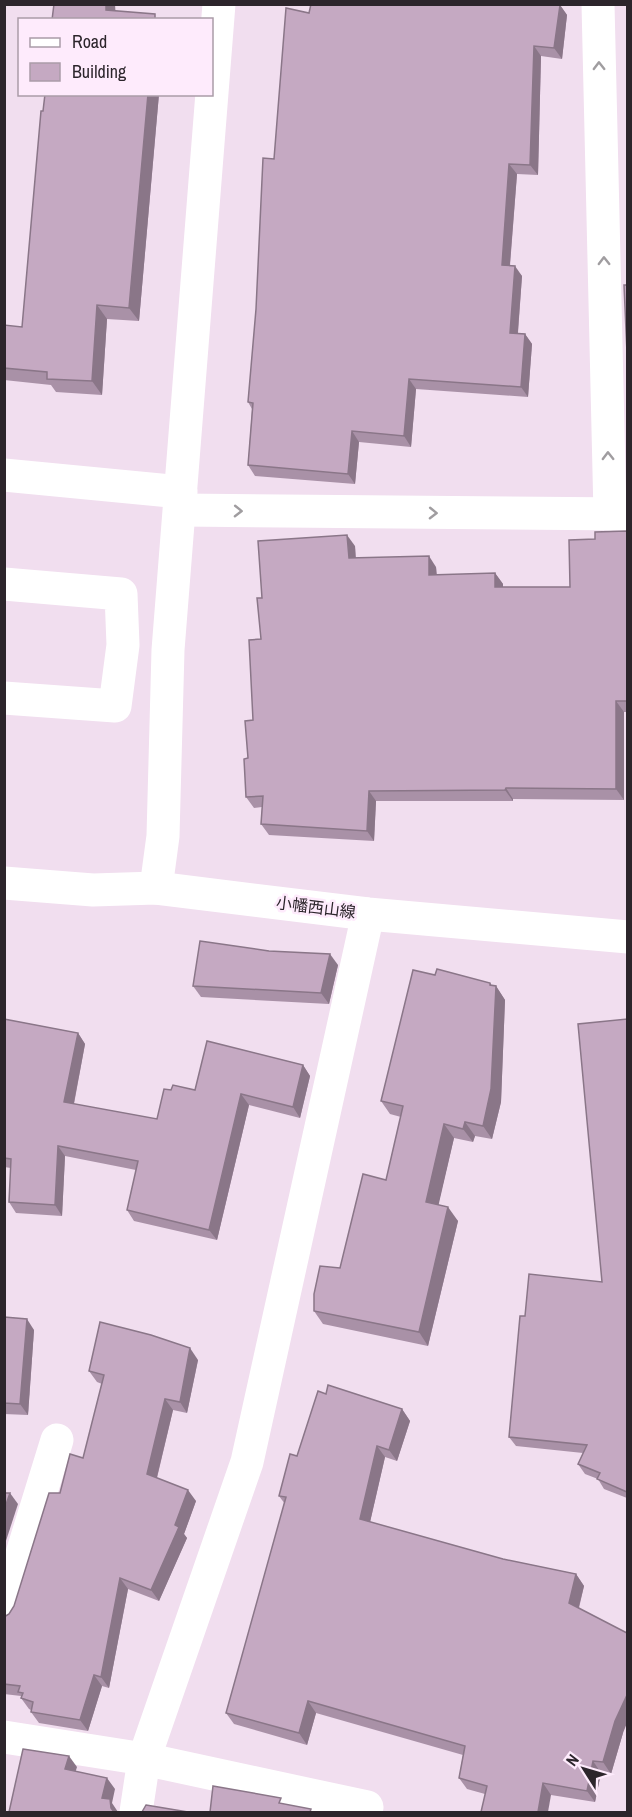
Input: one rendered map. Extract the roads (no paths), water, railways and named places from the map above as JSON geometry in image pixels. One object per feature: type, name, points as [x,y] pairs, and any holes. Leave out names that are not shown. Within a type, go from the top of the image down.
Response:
[{"type":"street","points":[[213,80],[219,4]]},
{"type":"street","points":[[4,475],[180,501],[619,514],[598,4]]},
{"type":"street","points":[[156,888],[163,836],[168,650],[212,96]]},
{"type":"street","points":[[4,584],[122,594],[123,645],[115,706],[4,698]]},
{"type":"street","points":[[123,645],[168,650]]},
{"type":"street","name":"小幡西山線","points":[[4,883],[93,890],[156,888],[368,914],[627,936]]},
{"type":"street","points":[[136,1812],[144,1759],[247,1462],[368,914]]},
{"type":"street","points":[[4,1612],[57,1440]]},
{"type":"street","points":[[4,1737],[144,1759],[367,1807],[366,1812]]}]
